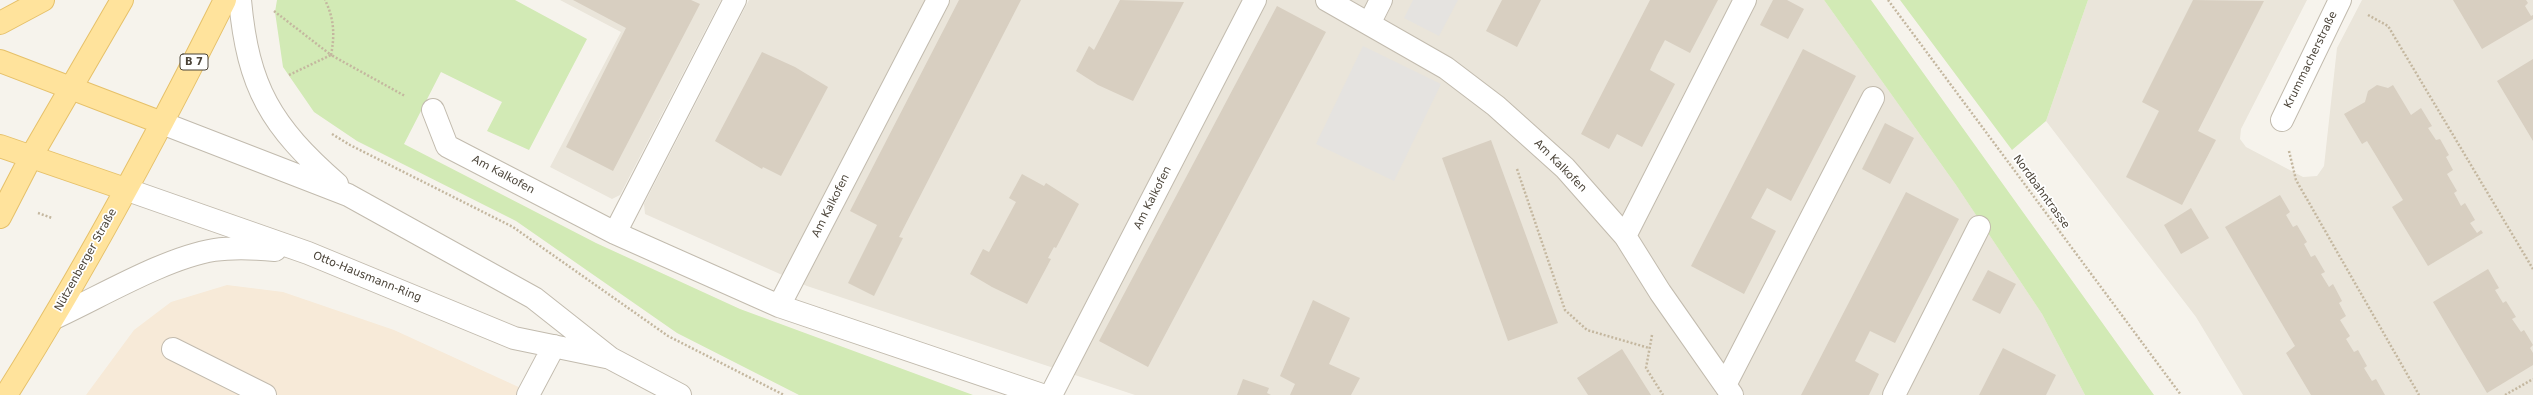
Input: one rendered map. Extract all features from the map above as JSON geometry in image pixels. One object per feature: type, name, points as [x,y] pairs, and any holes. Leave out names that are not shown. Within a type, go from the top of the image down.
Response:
[{"type":"main road","points":[[0,23],[43,0]]},
{"type":"main road","points":[[0,217],[32,155],[122,0]]},
{"type":"main road","name":"B 7","points":[[162,123],[225,0]]},
{"type":"main road","points":[[0,61],[162,123]]},
{"type":"main road","name":"Nützenberger Straße","points":[[6,395],[54,318],[162,123]]},
{"type":"main road","points":[[0,146],[32,155],[125,189]]},
{"type":"street","points":[[240,0],[246,51],[259,92],[284,131],[310,161],[348,195]]},
{"type":"street","points":[[615,233],[735,0]]},
{"type":"street","name":"Am Kalkofen","points":[[779,306],[938,0]]},
{"type":"street","name":"Am Kalkofen","points":[[1051,395],[1255,0]]},
{"type":"street","name":"Am Kalkofen","points":[[1327,0],[1446,68],[1496,106],[1565,168],[1625,236],[1660,292],[1729,390]]},
{"type":"street","points":[[1369,24],[1381,0]]},
{"type":"street","points":[[1625,236],[1745,0]]},
{"type":"street","name":"Krummacherstraße","points":[[2282,120],[2340,0]]},
{"type":"street","points":[[1729,390],[1873,98]]},
{"type":"street","name":"Am Kalkofen","points":[[433,110],[448,146],[615,233],[779,306],[1042,395]]},
{"type":"street","name":"Otto-Hausmann-Ring","points":[[162,123],[348,195],[534,298],[610,358],[680,395]]},
{"type":"street","name":"Otto-Hausmann-Ring","points":[[125,189],[308,253],[514,338],[610,358]]},
{"type":"street","points":[[1894,395],[1979,227]]},
{"type":"street","points":[[54,318],[165,266],[213,250],[249,248],[308,253]]},
{"type":"street","points":[[528,395],[554,346]]},
{"type":"street","points":[[173,349],[265,395]]},
{"type":"path","points":[[286,77],[330,55],[334,42],[333,15],[325,0]]},
{"type":"path","name":"Nordbahntrasse","points":[[1888,0],[2181,395]]},
{"type":"path","points":[[2340,0],[2388,26],[2533,268]]},
{"type":"path","points":[[268,7],[330,55],[377,83],[433,110]]},
{"type":"path","points":[[2282,120],[2296,180],[2419,395]]},
{"type":"path","points":[[325,129],[350,145],[513,227],[668,336],[784,395]]},
{"type":"path","points":[[1515,164],[1565,310],[1587,330],[1649,348]]},
{"type":"path","points":[[1660,292],[1646,368],[1663,395]]},
{"type":"path","points":[[2506,395],[2533,379]]},
{"type":"shaded area","points":[[560,0],[721,0],[620,195],[612,199],[550,167],[621,32]]},
{"type":"shaded area","points":[[749,0],[1824,0],[1956,185],[2042,314],[2085,395],[1135,395],[807,286],[645,214],[644,204]]},
{"type":"shaded area","points":[[1413,0],[1458,0],[1439,36],[1404,18]]},
{"type":"shaded area","points":[[2088,0],[2307,0],[2241,129],[2240,139],[2246,147],[2303,177],[2317,176],[2324,166],[2337,48],[2362,0],[2533,0],[2533,395],[2243,395],[2196,317],[2046,121]]},
{"type":"shaded area","points":[[1363,46],[1441,84],[1394,181],[1316,144]]},
{"type":"shaded area","points":[[227,285],[283,292],[394,330],[536,395],[86,395],[134,330],[171,302]]},
{"type":"green space","points":[[277,0],[515,0],[587,39],[529,150],[487,131],[502,102],[441,72],[404,144],[596,243],[740,309],[973,395],[799,395],[677,333],[516,221],[357,141],[314,112],[283,67],[275,12]]},
{"type":"green space","points":[[1824,0],[1871,0],[2154,395],[2085,395],[2042,314],[1956,185]]},
{"type":"green space","points":[[1900,0],[2088,0],[2046,121],[2012,150]]},
{"type":"building","points":[[573,0],[691,0],[700,4],[613,171],[566,147],[626,28]]},
{"type":"building","points":[[959,0],[1021,0],[899,237],[903,238],[874,296],[848,283],[877,225],[850,211]]},
{"type":"building","points":[[1120,0],[1184,2],[1133,101],[1098,85],[1076,71],[1089,46],[1094,50]]},
{"type":"building","points":[[1502,0],[1541,0],[1517,47],[1486,31]]},
{"type":"building","points":[[1650,0],[1718,0],[1690,53],[1665,40],[1657,55],[1650,70],[1675,84],[1642,147],[1617,134],[1609,149],[1581,134]]},
{"type":"building","points":[[1773,0],[1787,0],[1804,9],[1788,39],[1760,25]]},
{"type":"building","points":[[2193,0],[2264,1],[2198,131],[2216,140],[2182,205],[2126,177],[2159,111],[2142,102]]},
{"type":"building","points":[[2453,0],[2526,0],[2528,3],[2525,6],[2531,16],[2533,15],[2533,19],[2482,49]]},
{"type":"building","points":[[1277,6],[1326,32],[1148,367],[1099,341]]},
{"type":"building","points":[[1803,49],[1856,76],[1791,201],[1767,188],[1751,218],[1776,231],[1744,294],[1691,266]]},
{"type":"building","points":[[762,52],[795,67],[828,87],[781,176],[763,167],[762,169],[715,141]]},
{"type":"building","points":[[2533,59],[2533,141],[2497,81]]},
{"type":"building","points":[[2377,85],[2388,88],[2393,85],[2411,115],[2421,108],[2432,126],[2428,128],[2436,140],[2440,139],[2449,155],[2446,157],[2453,170],[2447,174],[2457,191],[2454,193],[2461,206],[2465,203],[2475,220],[2470,223],[2477,233],[2481,230],[2483,233],[2428,266],[2392,207],[2403,200],[2367,141],[2362,144],[2344,114],[2365,102],[2368,91]]},
{"type":"building","points":[[1885,123],[1914,138],[1890,184],[1862,169]]},
{"type":"building","points":[[1491,140],[1558,323],[1508,341],[1442,158]]},
{"type":"building","points":[[1022,174],[1044,186],[1046,183],[1079,204],[1056,248],[1054,247],[1048,258],[1051,259],[1027,304],[992,287],[970,274],[983,249],[989,252],[1016,202],[1009,198]]},
{"type":"building","points":[[1906,192],[1959,219],[1895,343],[1870,331],[1855,361],[1879,374],[1869,395],[1801,395]]},
{"type":"building","points":[[2280,195],[2290,212],[2286,215],[2293,227],[2297,225],[2307,242],[2304,244],[2311,257],[2315,255],[2325,272],[2321,274],[2329,287],[2333,284],[2342,301],[2339,303],[2346,316],[2340,320],[2350,336],[2346,339],[2354,352],[2358,350],[2367,366],[2364,368],[2372,381],[2376,379],[2385,395],[2311,395],[2286,353],[2295,346],[2225,227]]},
{"type":"building","points":[[2191,208],[2209,238],[2181,254],[2164,225]]},
{"type":"building","points":[[2488,269],[2499,288],[2495,290],[2503,303],[2506,301],[2516,317],[2512,319],[2521,332],[2524,330],[2533,345],[2530,348],[2533,353],[2533,365],[2487,393],[2433,302]]},
{"type":"building","points":[[1988,270],[2016,284],[2000,314],[1972,300]]},
{"type":"building","points":[[1313,300],[1350,318],[1329,364],[1360,378],[1351,395],[1290,395],[1295,384],[1280,376]]},
{"type":"building","points":[[2003,348],[2056,375],[2046,395],[1979,395]]},
{"type":"building","points":[[1622,349],[1651,395],[1588,395],[1577,378]]},
{"type":"building","points":[[1243,379],[1269,388],[1267,393],[1271,395],[1237,395]]}]
